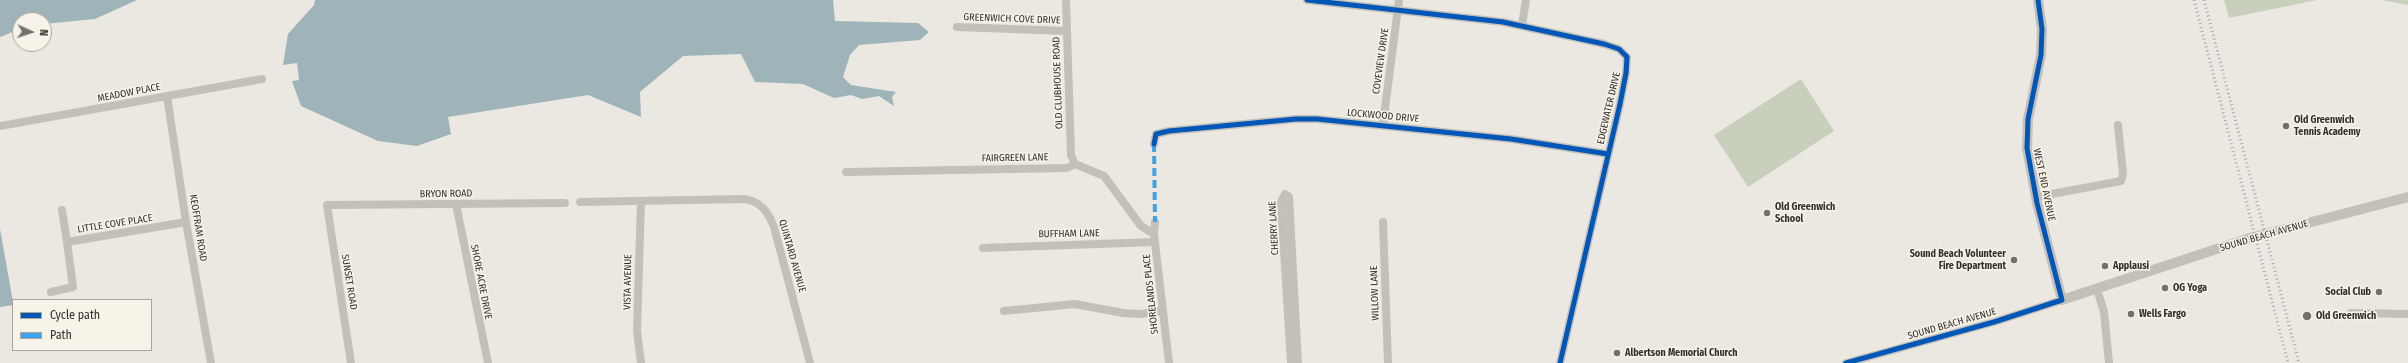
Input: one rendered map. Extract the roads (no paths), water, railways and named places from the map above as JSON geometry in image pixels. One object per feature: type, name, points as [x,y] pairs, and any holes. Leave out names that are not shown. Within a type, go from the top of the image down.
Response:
[{"type":"street","name":"OLD CLUBHOUSE ROAD","points":[[1066,0],[1071,155],[1075,164]]},
{"type":"street","points":[[1307,0],[1398,9],[1522,25],[1526,0]]},
{"type":"street","name":"COVEVIEW DRIVE","points":[[1383,124],[1399,0]]},
{"type":"street","name":"WEST END AVENUE","points":[[2038,0],[2042,29],[2041,55],[2028,119],[2026,139],[2036,197],[2062,300]]},
{"type":"street","name":"EDGEWATER DRIVE","points":[[1522,25],[1604,44],[1619,49],[1626,57],[1626,73],[1560,363]]},
{"type":"street","name":"GREENWICH COVE DRIVE","points":[[958,27],[1066,31]]},
{"type":"street","name":"MEADOW PLACE","points":[[0,126],[262,79]]},
{"type":"street","name":"KEOFFRAM ROAD","points":[[167,96],[186,222],[211,363]]},
{"type":"street","name":"LOCKWOOD DRIVE","points":[[1154,144],[1156,134],[1296,119],[1383,124],[1511,139],[1608,154]]},
{"type":"street","points":[[2036,197],[2121,181],[2123,174],[2118,125]]},
{"type":"street","points":[[1075,164],[1104,176],[1141,226],[1154,238]]},
{"type":"street","name":"FAIRGREEN LANE","points":[[846,172],[1067,168],[1075,164]]},
{"type":"street","name":"CHERRY LANE","points":[[1291,363],[1281,202],[1285,194],[1289,197],[1292,222],[1298,363]]},
{"type":"street","name":"SOUND BEACH AVENUE","points":[[1846,363],[1994,322],[2250,238],[2408,197]]},
{"type":"street","name":"QUINTARD AVENUE","points":[[641,201],[744,199],[753,200],[763,207],[770,216],[774,227],[810,363]]},
{"type":"street","points":[[580,202],[641,201]]},
{"type":"street","name":"VISTA AVENUE","points":[[640,363],[637,331],[641,201]]},
{"type":"street","name":"BRYON ROAD","points":[[327,205],[565,203]]},
{"type":"street","name":"SHORE ACRE DRIVE","points":[[456,204],[488,363]]},
{"type":"street","name":"SUNSET ROAD","points":[[327,205],[351,363]]},
{"type":"street","points":[[62,210],[67,242]]},
{"type":"street","name":"LITTLE COVE PLACE","points":[[51,292],[73,287],[67,242],[186,222]]},
{"type":"street","name":"SHORELANDS PLACE","points":[[1155,222],[1154,238],[1169,363]]},
{"type":"street","name":"WILLOW LANE","points":[[1383,222],[1388,363]]},
{"type":"street","name":"BUFFHAM LANE","points":[[983,248],[1154,238]]},
{"type":"street","points":[[2097,289],[2104,312],[2109,363]]},
{"type":"street","points":[[1004,311],[1075,304],[1123,313],[1140,314],[1162,311]]},
{"type":"street","points":[[2351,313],[2408,314]]},
{"type":"railway","points":[[2194,0],[2288,363]]},
{"type":"railway","points":[[2204,0],[2299,363]]},
{"type":"place","name":"Old Greenwich Tennis Academy","points":[[2286,126]]},
{"type":"place","name":"Old Greenwich School","points":[[1767,213]]},
{"type":"place","name":"Sound Beach Volunteer Fire Department","points":[[2014,260]]},
{"type":"place","name":"Applausi","points":[[2105,266]]},
{"type":"place","name":"OG Yoga","points":[[2165,288]]},
{"type":"place","name":"Social Club","points":[[2379,292]]},
{"type":"place","name":"Wells Fargo","points":[[2131,314]]},
{"type":"place","name":"Old Greenwich","points":[[2307,316]]},
{"type":"place","name":"Albertson Memorial Church","points":[[1617,353]]}]
